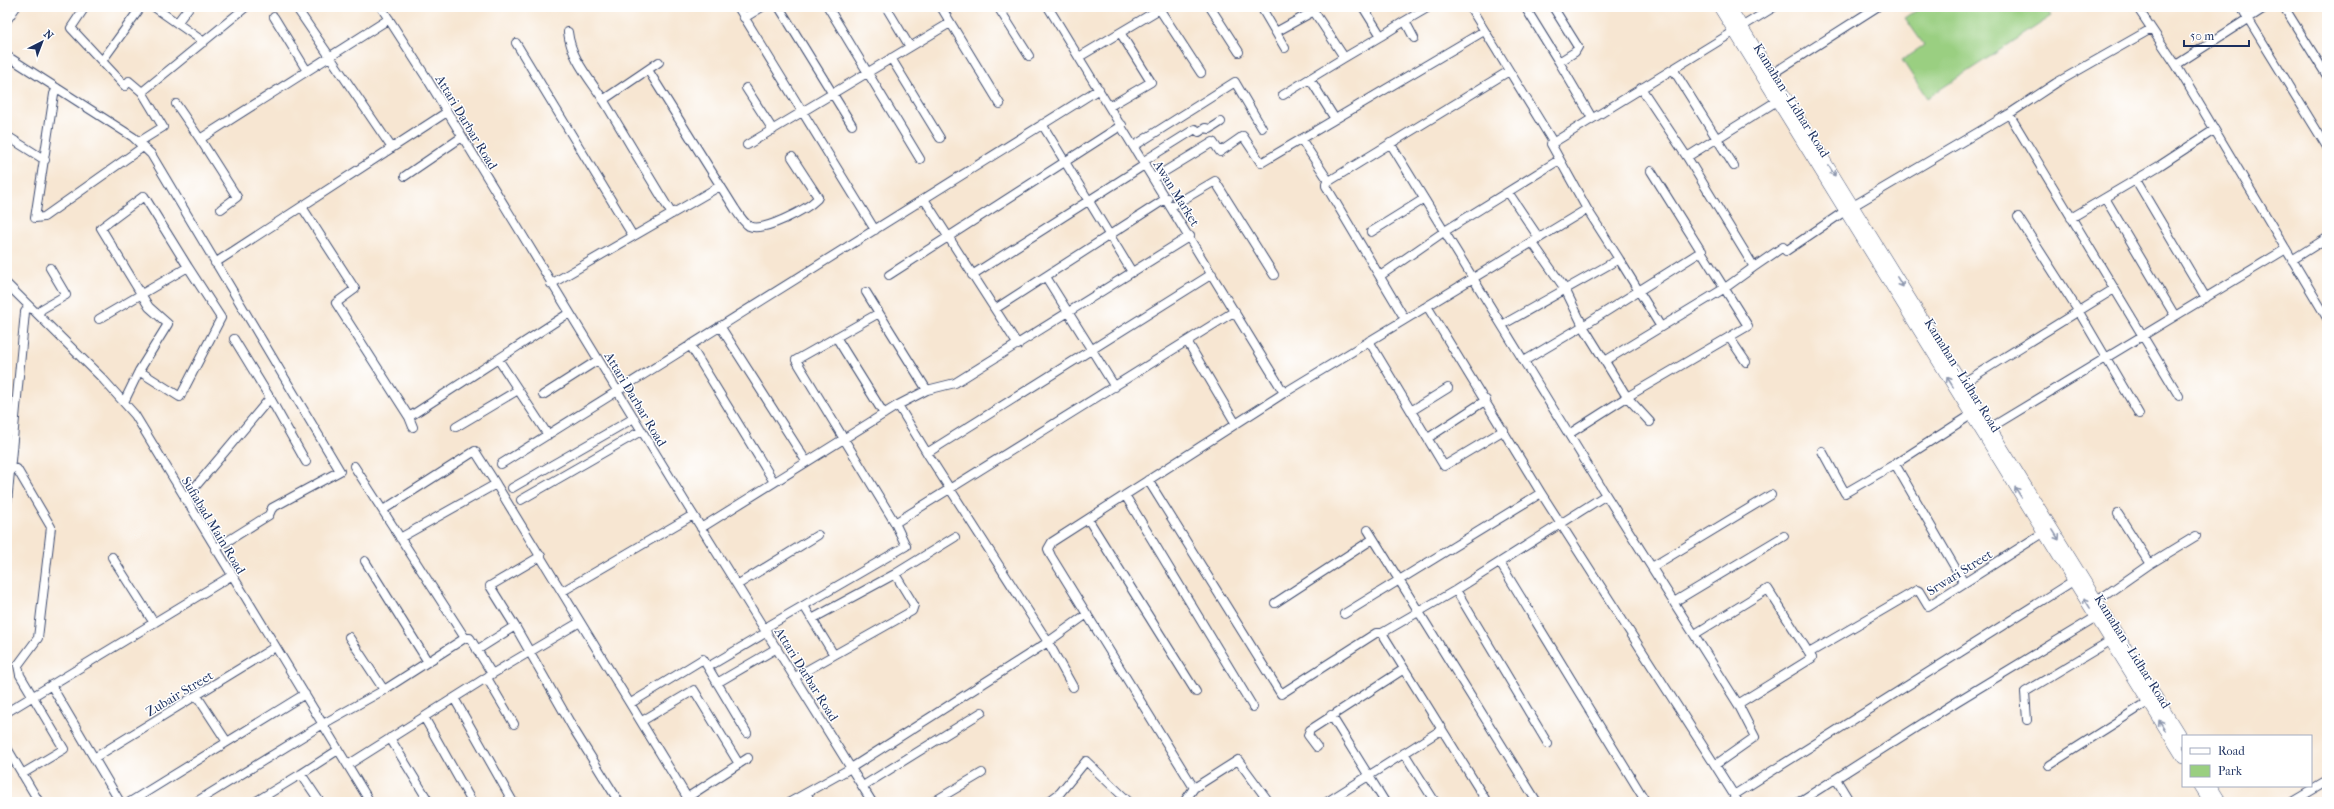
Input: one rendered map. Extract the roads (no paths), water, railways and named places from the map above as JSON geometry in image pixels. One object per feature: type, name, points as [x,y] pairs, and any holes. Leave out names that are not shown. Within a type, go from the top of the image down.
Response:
[{"type":"main road","name":"Kamahan - Lidhar Road","points":[[1719,7],[1738,29],[1772,74],[1849,209],[1971,415],[2182,756]]},
{"type":"main road","name":"Kamahan - Lidhar Road","points":[[1730,7],[1738,29],[1777,101],[1963,383],[2182,738]]},
{"type":"main road","points":[[2201,787],[2210,802]]},
{"type":"main road","points":[[2212,787],[2221,802]]},
{"type":"street","points":[[7,20],[16,7]]},
{"type":"street","points":[[57,88],[54,94],[35,218],[44,217],[141,145],[162,127],[142,92],[129,81],[125,86],[71,28],[85,7]]},
{"type":"street","points":[[102,61],[141,7]]},
{"type":"street","points":[[154,7],[204,42]]},
{"type":"street","points":[[178,23],[189,7]]},
{"type":"street","points":[[142,92],[246,7]]},
{"type":"street","points":[[296,7],[331,56],[392,148]]},
{"type":"street","name":"Attari Darbar Road","points":[[381,7],[447,112],[641,431],[872,802]]},
{"type":"street","points":[[738,7],[875,230]]},
{"type":"street","points":[[744,18],[762,7]]},
{"type":"street","points":[[780,7],[852,126]]},
{"type":"street","points":[[828,7],[920,159]]},
{"type":"street","points":[[886,7],[910,47]]},
{"type":"street","points":[[941,7],[1000,104]]},
{"type":"street","points":[[998,7],[1028,56]]},
{"type":"street","name":"Awan Market","points":[[1048,7],[1172,206],[1284,393]]},
{"type":"street","points":[[1210,7],[1239,52]]},
{"type":"street","points":[[1261,7],[1285,48]]},
{"type":"street","points":[[1363,7],[1381,36]]},
{"type":"street","points":[[1283,95],[1405,21],[1416,10],[1428,7]]},
{"type":"street","points":[[1470,7],[1553,142]]},
{"type":"street","points":[[1525,7],[1592,118]]},
{"type":"street","points":[[1553,7],[1578,47],[1575,52],[1559,62]]},
{"type":"street","points":[[1661,327],[1587,209],[1550,146],[1553,142],[1774,7]]},
{"type":"street","points":[[1772,74],[1877,7]]},
{"type":"street","points":[[2137,7],[2176,65],[2327,318]]},
{"type":"street","points":[[2241,7],[2327,147]]},
{"type":"street","points":[[2176,65],[2266,7]]},
{"type":"street","points":[[2284,7],[2327,76]]},
{"type":"street","points":[[1079,57],[1121,34],[1160,8],[1201,73]]},
{"type":"street","points":[[1276,32],[1312,9],[1342,54],[1342,59]]},
{"type":"street","points":[[274,18],[307,71]]},
{"type":"street","points":[[200,139],[389,20]]},
{"type":"street","points":[[1405,21],[1414,38]]},
{"type":"street","points":[[747,146],[950,23]]},
{"type":"street","points":[[1605,361],[1725,288],[1783,247],[1786,251],[1849,209],[2009,114],[2056,83],[2151,29]]},
{"type":"street","points":[[1154,178],[1213,142],[1220,152],[1244,136],[1261,163],[1484,31]]},
{"type":"street","points":[[568,32],[569,43],[576,59],[603,100],[672,214]]},
{"type":"street","points":[[1110,106],[1151,82],[1121,34]]},
{"type":"street","points":[[516,43],[634,236]]},
{"type":"street","points":[[7,56],[141,145],[151,154],[340,471],[272,508],[269,515],[215,549]]},
{"type":"street","points":[[891,58],[940,138]]},
{"type":"street","points":[[603,100],[660,62]]},
{"type":"street","points":[[1673,69],[1734,166]]},
{"type":"street","points":[[648,70],[743,221],[751,226],[762,227],[775,223],[817,200],[818,197],[792,157]]},
{"type":"street","points":[[1406,319],[1326,186],[1328,180],[1509,71]]},
{"type":"street","points":[[1310,79],[1335,119]]},
{"type":"street","points":[[1134,146],[1235,82],[1262,128]]},
{"type":"street","points":[[746,88],[773,130]]},
{"type":"street","points":[[1641,88],[1687,157],[1754,267]]},
{"type":"street","points":[[501,464],[1099,89]]},
{"type":"street","points":[[1687,157],[1777,101]]},
{"type":"street","points":[[176,104],[237,198],[220,209]]},
{"type":"street","points":[[216,263],[447,112]]},
{"type":"street","points":[[2009,114],[2179,396]]},
{"type":"street","points":[[972,275],[1195,129],[1199,132],[1205,128],[1210,129],[1221,122]]},
{"type":"street","points":[[1042,124],[1132,272]]},
{"type":"street","points":[[889,275],[949,238],[1064,161],[1122,125]]},
{"type":"street","points":[[2071,218],[2136,180],[2214,130]]},
{"type":"street","points":[[7,136],[45,160]]},
{"type":"street","points":[[405,176],[462,137]]},
{"type":"street","points":[[1301,139],[1328,180]]},
{"type":"street","points":[[1390,143],[1606,495],[1738,704],[1755,737],[1715,765]]},
{"type":"street","points":[[1380,276],[1445,231],[1559,160]]},
{"type":"street","points":[[1569,434],[1627,397],[1748,326],[1651,171]]},
{"type":"street","points":[[2136,180],[2206,298]]},
{"type":"street","points":[[1172,206],[1215,181],[1274,275]]},
{"type":"street","points":[[551,284],[720,186]]},
{"type":"street","points":[[1508,192],[1565,289],[1583,326],[1627,397],[1650,422]]},
{"type":"street","points":[[124,402],[139,371],[168,324],[149,308],[101,228],[144,196],[221,318],[180,397],[139,371]]},
{"type":"street","points":[[995,309],[1046,277],[1109,234],[1167,198]]},
{"type":"street","points":[[2105,198],[2175,316]]},
{"type":"street","points":[[924,199],[1018,345]]},
{"type":"street","points":[[1371,232],[1424,199]]},
{"type":"street","points":[[302,206],[355,289],[336,303],[409,417],[413,427]]},
{"type":"street","points":[[1194,788],[1048,549],[1052,542],[1284,393],[1587,209]]},
{"type":"street","points":[[2018,217],[2079,312],[2140,414]]},
{"type":"street","points":[[701,528],[806,461],[898,405],[927,390],[955,383],[1190,236]]},
{"type":"street","points":[[2292,260],[2327,238]]},
{"type":"street","points":[[1990,428],[2286,249]]},
{"type":"street","points":[[1524,361],[1583,326],[1702,251]]},
{"type":"street","points":[[1502,325],[1619,259]]},
{"type":"street","points":[[99,319],[188,267]]},
{"type":"street","points":[[38,314],[42,309],[66,295],[50,268]]},
{"type":"street","points":[[927,453],[1212,274]]},
{"type":"street","points":[[1046,277],[1115,388]]},
{"type":"street","name":"Sufiabad Main Road","points":[[7,284],[124,402],[305,694],[370,802]]},
{"type":"street","points":[[1963,383],[2114,289]]},
{"type":"street","points":[[866,292],[927,390]]},
{"type":"street","points":[[7,503],[25,312],[29,306]]},
{"type":"street","points":[[1427,306],[1486,400],[1541,493],[1738,802]]},
{"type":"street","points":[[895,523],[1115,388],[1235,311]]},
{"type":"street","points":[[409,417],[569,312]]},
{"type":"street","points":[[708,667],[804,606],[907,544],[842,439],[796,360],[879,313]]},
{"type":"street","points":[[720,326],[806,461]]},
{"type":"street","points":[[836,336],[884,414]]},
{"type":"street","points":[[1729,337],[1746,362]]},
{"type":"street","points":[[234,339],[270,398],[306,462]]},
{"type":"street","points":[[1187,341],[1236,424]]},
{"type":"street","points":[[1369,341],[1444,466],[1504,430]]},
{"type":"street","points":[[690,345],[774,482]]},
{"type":"street","points":[[498,359],[548,435]]},
{"type":"street","points":[[543,394],[598,360]]},
{"type":"street","points":[[1411,411],[1448,388]]},
{"type":"street","points":[[456,427],[518,390]]},
{"type":"street","points":[[185,499],[270,398]]},
{"type":"street","points":[[1428,438],[1486,400]]},
{"type":"street","points":[[898,405],[1048,642],[1073,687]]},
{"type":"street","points":[[1822,451],[1845,493],[1895,464],[1971,415]]},
{"type":"street","points":[[512,488],[634,418]]},
{"type":"street","points":[[521,500],[641,431]]},
{"type":"street","points":[[382,510],[475,451],[563,591],[580,622],[689,800],[748,758]]},
{"type":"street","points":[[1895,464],[1964,583]]},
{"type":"street","points":[[354,466],[465,638]]},
{"type":"street","points":[[11,467],[17,469],[51,527],[38,638],[18,665],[20,675],[64,749],[22,774]]},
{"type":"street","points":[[1148,480],[1281,694],[1376,633],[1382,633],[1420,613],[1606,495]]},
{"type":"street","points":[[400,538],[496,484]]},
{"type":"street","points":[[1344,614],[1541,493]]},
{"type":"street","points":[[1125,495],[1253,707]]},
{"type":"street","points":[[1652,567],[1771,495]]},
{"type":"street","points":[[2118,514],[2150,564]]},
{"type":"street","points":[[563,591],[693,515]]},
{"type":"street","points":[[1088,519],[1196,692]]},
{"type":"street","points":[[1368,530],[1537,802]]},
{"type":"street","name":"Srwari Street","points":[[1809,653],[1916,590],[1919,591],[1928,606],[2044,533]]},
{"type":"street","points":[[737,585],[818,535]]},
{"type":"street","points":[[1674,602],[1784,536]]},
{"type":"street","points":[[2097,601],[2150,564],[2196,536]]},
{"type":"street","points":[[812,619],[894,574],[955,537]]},
{"type":"street","points":[[1275,603],[1373,539]]},
{"type":"street","points":[[541,556],[490,586],[619,802]]},
{"type":"street","points":[[112,557],[154,623]]},
{"type":"street","points":[[365,561],[428,662]]},
{"type":"street","points":[[1500,563],[1646,802]]},
{"type":"street","points":[[795,677],[912,612],[914,605],[894,574]]},
{"type":"street","points":[[7,712],[231,576]]},
{"type":"street","points":[[1734,794],[2074,581]]},
{"type":"street","points":[[1695,634],[1768,589],[1809,653],[1812,658],[1738,704]]},
{"type":"street","points":[[1456,590],[1548,744]]},
{"type":"street","points":[[804,606],[834,656]]},
{"type":"street","points":[[790,802],[851,768],[1048,642],[1087,614]]},
{"type":"street","points":[[1799,802],[1956,702],[2096,617]]},
{"type":"street","points":[[348,765],[489,676],[580,622]]},
{"type":"street","points":[[478,650],[515,626]]},
{"type":"street","points":[[1382,633],[1487,802]]},
{"type":"street","points":[[349,637],[384,690]]},
{"type":"street","points":[[196,802],[323,724],[384,690],[465,638],[470,638],[478,650],[489,676],[514,724]]},
{"type":"street","points":[[2027,720],[2025,692],[2110,641]]},
{"type":"street","name":"Zubair Street","points":[[94,758],[275,647]]},
{"type":"street","points":[[717,682],[777,648]]},
{"type":"street","points":[[631,703],[704,659],[747,734]]},
{"type":"street","points":[[1317,747],[1308,732],[1331,715],[1404,669]]},
{"type":"street","points":[[51,685],[120,802]]},
{"type":"street","points":[[642,721],[694,690],[739,764]]},
{"type":"street","points":[[130,802],[305,694]]},
{"type":"street","points":[[197,696],[227,742]]},
{"type":"street","points":[[454,698],[513,802]]},
{"type":"street","points":[[2049,765],[2148,702]]},
{"type":"street","points":[[862,786],[982,712]]},
{"type":"street","points":[[1331,715],[1385,802]]},
{"type":"street","points":[[424,717],[472,802]]},
{"type":"street","points":[[1327,802],[1441,730]]},
{"type":"street","points":[[390,738],[429,802]]},
{"type":"street","points":[[7,748],[39,802]]},
{"type":"street","points":[[255,802],[266,799],[338,750]]},
{"type":"street","points":[[1404,753],[1435,802]]},
{"type":"street","points":[[1184,802],[1194,788],[1238,760],[1269,802]]},
{"type":"street","points":[[1048,802],[1060,793],[1086,761],[1129,802]]},
{"type":"street","points":[[933,802],[982,773]]},
{"type":"street","points":[[301,774],[320,802]]},
{"type":"street","points":[[1836,779],[1850,802]]},
{"type":"street","points":[[2292,802],[2324,783],[2327,783]]},
{"type":"street","points":[[806,793],[811,802]]}]
